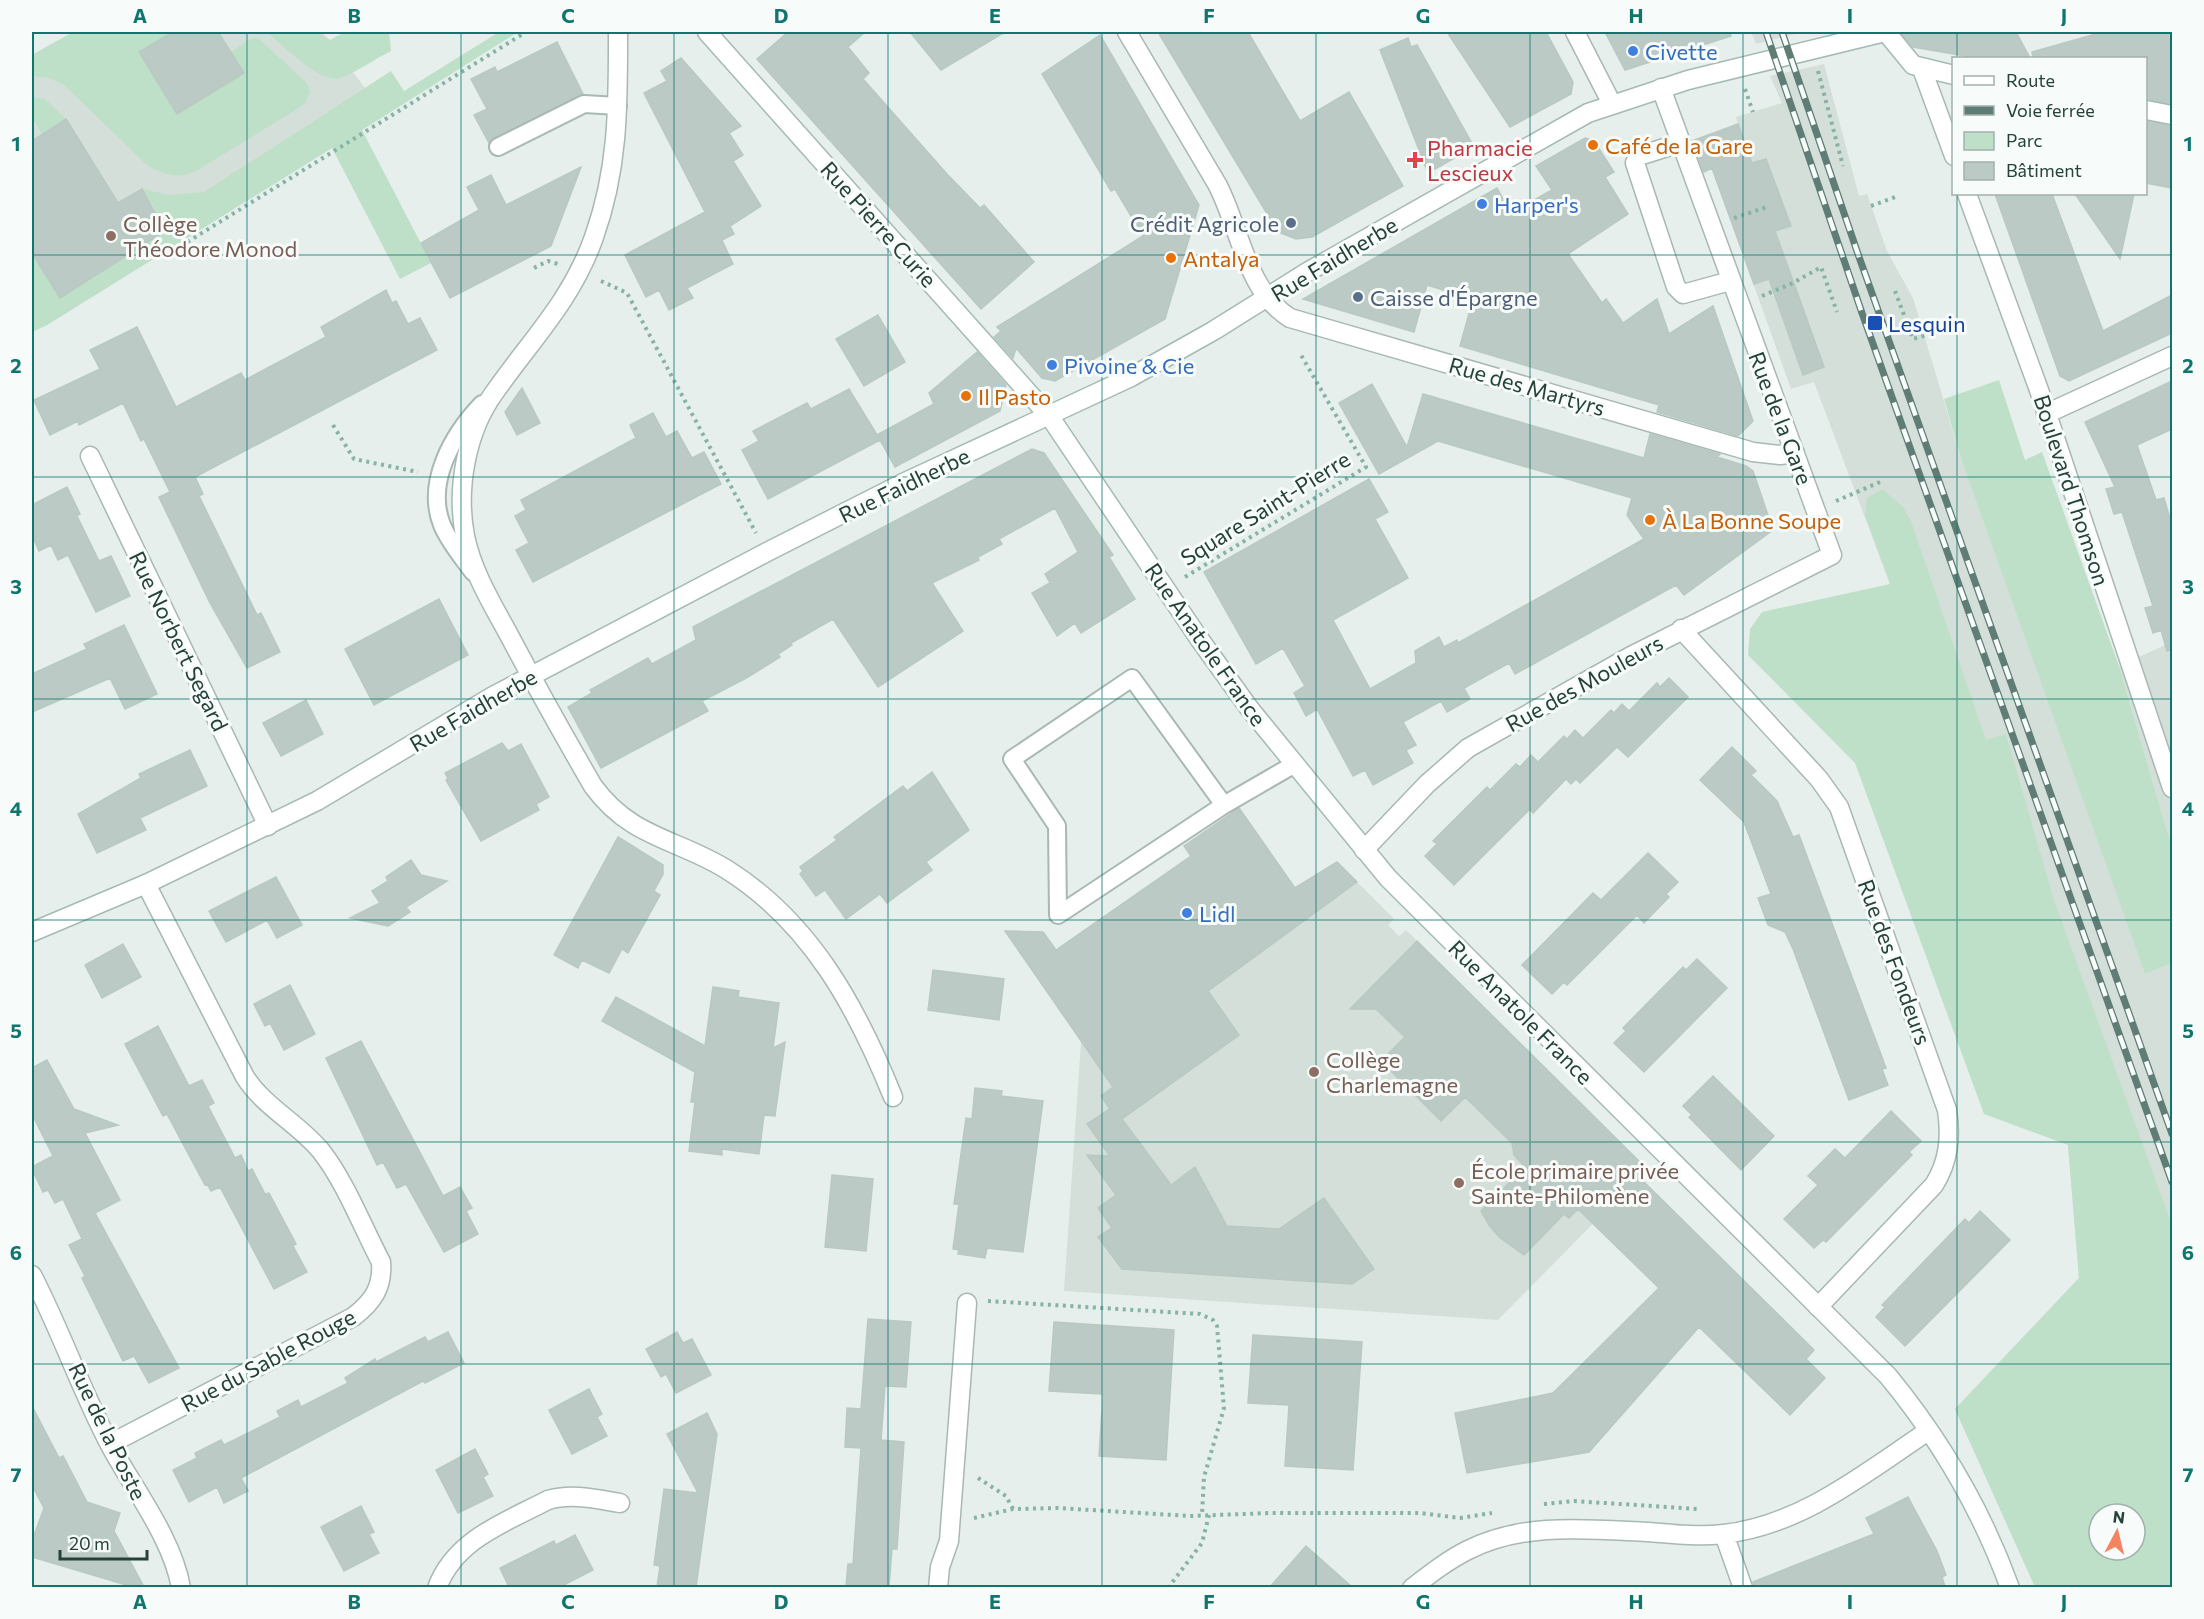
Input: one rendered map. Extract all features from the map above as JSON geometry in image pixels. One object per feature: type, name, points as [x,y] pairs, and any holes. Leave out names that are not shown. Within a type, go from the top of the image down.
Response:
[{"type":"street","points":[[618,32],[618,106],[614,164],[606,199],[594,239],[568,294],[541,334],[494,393],[471,443],[461,500],[466,539],[483,586],[593,786],[607,805],[622,819],[647,833],[705,857],[752,887],[812,948],[856,1013],[893,1097]]},
{"type":"street","name":"Rue Pierre Curie","points":[[707,32],[1050,417]]},
{"type":"street","points":[[1127,32],[1231,210],[1252,271],[1267,299]]},
{"type":"street","points":[[1575,32],[1612,104]]},
{"type":"street","points":[[1886,32],[1907,59],[1922,69],[1952,75]]},
{"type":"street","name":"Rue Faidherbe","points":[[32,932],[146,884],[268,826],[344,787],[453,719],[531,676],[890,489],[1050,417],[1131,377],[1267,299],[1319,266],[1588,113],[1661,88],[1886,32]]},
{"type":"street","points":[[1922,69],[1952,153]]},
{"type":"street","name":"Rue de la Gare","points":[[1661,88],[1832,555]]},
{"type":"street","points":[[2147,110],[2172,115]]},
{"type":"street","points":[[1680,143],[1639,156],[1635,163],[1676,287],[1683,294],[1730,281]]},
{"type":"street","name":"Boulevard Thomson","points":[[1967,195],[2046,414],[2172,788]]},
{"type":"street","name":"Rue des Martyrs","points":[[1267,299],[1277,310],[1300,321],[1752,452],[1780,455],[1795,453]]},
{"type":"street","points":[[2046,414],[2172,356]]},
{"type":"street","name":"Rue Anatole France","points":[[1050,417],[1198,637],[1293,765],[1388,878],[1887,1376],[1928,1431],[1978,1514],[2010,1587]]},
{"type":"street","name":"Rue Norbert Segard","points":[[90,456],[268,826]]},
{"type":"street","name":"Rue des Mouleurs","points":[[1364,850],[1426,784],[1468,748],[1574,686],[1681,629],[1832,555]]},
{"type":"street","name":"Rue des Fondeurs","points":[[1681,629],[1820,778],[1839,807],[1947,1110],[1950,1129],[1948,1148],[1941,1174],[1934,1185],[1818,1306]]},
{"type":"street","name":"Rue du Sable Rouge","points":[[110,1444],[353,1317],[367,1306],[377,1292],[382,1276],[381,1262],[327,1160],[311,1140],[251,1087],[146,884]]},
{"type":"street","name":"Rue de la Poste","points":[[32,1275],[65,1342],[84,1392],[174,1563],[181,1587]]},
{"type":"street","points":[[938,1587],[940,1566],[948,1546],[967,1303]]},
{"type":"street","points":[[1412,1587],[1440,1566],[1470,1549],[1520,1533],[1562,1528],[1724,1534],[1767,1525],[1803,1511],[1928,1431]]},
{"type":"street","points":[[437,1587],[446,1569],[467,1545],[480,1535],[548,1500],[559,1497],[582,1497],[620,1503]]},
{"type":"street","points":[[1724,1534],[1743,1587]]},
{"type":"lane","points":[[498,147],[584,104],[618,106]]},
{"type":"lane","points":[[483,586],[441,523],[437,493],[448,453],[460,433],[494,393]]},
{"type":"lane","points":[[1224,805],[1132,678],[1012,759],[1057,826],[1058,915],[1224,805],[1293,765]]},
{"type":"path","points":[[181,246],[526,32]]},
{"type":"path","points":[[1813,50],[1843,166]]},
{"type":"path","points":[[1871,206],[1898,196]]},
{"type":"path","points":[[1710,227],[1767,207]]},
{"type":"path","points":[[1739,306],[1794,283],[1821,267],[1837,312]]},
{"type":"path","points":[[579,271],[627,293],[741,507]]},
{"type":"path","points":[[1896,291],[1913,339],[1942,330]]},
{"type":"path","name":"Square Saint-Pierre","points":[[1166,588],[1366,467],[1301,356]]},
{"type":"path","points":[[333,425],[354,459],[440,476]]},
{"type":"path","points":[[1816,511],[1880,482]]},
{"type":"path","points":[[967,1303],[977,1301],[1200,1314],[1213,1320],[1217,1326],[1224,1408],[1206,1471],[1202,1515]]},
{"type":"path","points":[[955,1463],[1006,1496],[1012,1509]]},
{"type":"path","points":[[1533,1506],[1574,1501],[1707,1509]]},
{"type":"path","points":[[950,1525],[1012,1509],[1080,1508],[1202,1515],[1420,1514],[1460,1518],[1501,1512]]},
{"type":"path","points":[[1168,1587],[1202,1543],[1209,1515]]},
{"type":"shaded area","name":"Collège Théodore Monod","points":[[73,32],[320,32],[330,41],[385,115],[47,325],[32,332],[32,55]]},
{"type":"shaded area","points":[[1751,32],[1794,32],[1795,34],[1756,44]]},
{"type":"shaded area","points":[[1824,64],[1859,196],[1867,194],[1887,251],[1913,298],[1962,462],[2145,973],[2172,963],[2172,1587],[2035,1587],[1955,1409],[2079,1278],[2068,1145],[1890,584],[1814,382],[1791,389],[1712,169],[1703,172],[1692,141],[1738,125],[1736,117],[1782,103],[1770,76]]},
{"type":"shaded area","points":[[2172,642],[2172,848],[2119,666]]},
{"type":"shaded area","name":"Collège Charlemagne","points":[[1337,862],[1394,919],[1388,925],[1399,936],[1406,930],[1647,1169],[1498,1320],[1064,1291],[1081,1042]]},
{"type":"green space","points":[[73,32],[173,32],[143,49],[231,52],[250,39],[258,38],[306,82],[310,92],[305,103],[294,111],[198,170],[179,176],[167,174],[148,166],[64,85],[49,78],[32,76],[32,55]]},
{"type":"green space","points":[[267,32],[320,32],[330,40],[345,32],[389,32],[391,51],[341,78],[332,79],[312,70]]},
{"type":"green space","points":[[499,32],[518,32],[362,130],[431,263],[400,279],[332,148],[47,325],[32,332],[32,253],[60,298],[116,262],[89,218],[123,200],[138,223],[156,211],[142,189],[170,195],[204,192],[391,71],[404,91]]},
{"type":"green space","points":[[32,97],[45,99],[66,119],[42,134],[32,117]]},
{"type":"green space","points":[[1999,380],[2025,460],[2042,452],[2119,666],[2172,848],[2172,963],[2145,974],[1962,462],[1944,399]]},
{"type":"green space","points":[[1882,489],[1903,507],[1911,521],[1986,740],[2006,734],[2054,900],[2172,1225],[2172,1587],[2035,1587],[1955,1409],[2079,1278],[2068,1145],[1984,1114],[1855,763],[1748,655],[1750,629],[1762,612],[1890,584],[1865,515],[1867,498]]},
{"type":"building","points":[[173,32],[218,32],[244,73],[177,114],[139,52]]},
{"type":"building","points":[[788,32],[865,32],[848,47],[869,73],[863,79],[947,174],[980,208],[984,205],[1034,262],[981,309],[757,59]]},
{"type":"building","points":[[910,32],[1005,32],[941,70]]},
{"type":"building","points":[[1158,32],[1248,32],[1300,121],[1349,92],[1403,186],[1312,237],[1296,239],[1278,232]]},
{"type":"building","points":[[1447,32],[1546,32],[1573,82],[1571,94],[1510,127]]},
{"type":"building","points":[[1605,32],[1730,32],[1731,36],[1625,70]]},
{"type":"building","points":[[1900,32],[2016,32],[2029,57],[1971,57],[1913,47]]},
{"type":"building","points":[[2103,32],[2172,32],[2172,104],[2147,99],[2147,57],[2033,57],[2032,52]]},
{"type":"building","points":[[1100,35],[1199,205],[1165,319],[1055,381],[1042,378],[1016,348],[1013,358],[994,337],[1001,331],[997,327],[1143,236],[1115,189],[1111,191],[1042,74]]},
{"type":"building","points":[[1408,38],[1411,47],[1417,45],[1474,147],[1428,173],[1380,50]]},
{"type":"building","points":[[557,42],[583,94],[493,138],[489,143],[474,115],[487,109],[471,79],[495,67],[497,72]]},
{"type":"building","points":[[681,58],[741,126],[729,133],[743,155],[733,161],[761,206],[730,226],[734,234],[722,240],[733,264],[687,288],[693,298],[669,310],[659,290],[646,297],[625,255],[705,212],[644,93],[667,81],[661,71]]},
{"type":"building","points":[[66,119],[118,203],[142,189],[165,231],[60,298],[32,253],[32,141]]},
{"type":"building","points":[[2147,121],[2172,126],[2172,188],[2147,183]]},
{"type":"building","points":[[1738,124],[1752,163],[1766,159],[1791,226],[1775,231],[1824,367],[1803,375],[1769,279],[1754,284],[1712,168],[1704,172],[1692,141]]},
{"type":"building","points":[[1585,138],[1594,141],[1614,172],[1605,177],[1628,214],[1568,254],[1602,303],[1606,299],[1623,323],[1657,299],[1669,334],[1713,306],[1753,421],[1738,436],[1657,412],[1659,405],[1460,346],[1473,299],[1427,285],[1414,332],[1303,299],[1497,188],[1511,213],[1552,190],[1536,166]]},
{"type":"building","points":[[581,167],[551,246],[450,298],[421,243],[479,210],[467,187],[491,175],[506,205]]},
{"type":"building","points":[[1995,195],[2052,195],[2103,331],[2172,295],[2172,333],[2069,381],[2060,376]]},
{"type":"building","points":[[2076,195],[2134,195],[2120,259]]},
{"type":"building","points":[[386,290],[392,303],[396,301],[408,324],[420,318],[437,350],[195,477],[203,494],[199,496],[257,615],[261,613],[280,652],[247,668],[210,603],[159,497],[170,492],[144,439],[141,441],[123,403],[79,425],[78,421],[50,435],[34,400],[100,369],[90,350],[137,327],[176,407],[241,373],[245,380],[326,337],[321,327]]},
{"type":"building","points":[[878,315],[905,362],[864,386],[836,339]]},
{"type":"building","points":[[977,352],[1006,385],[1000,411],[895,467],[880,440],[768,499],[742,450],[759,441],[753,431],[807,403],[811,409],[849,389],[877,435],[934,404],[929,393]]},
{"type":"building","points":[[2172,381],[2172,429],[2137,445],[2156,500],[2164,498],[2172,525],[2172,650],[2167,651],[2161,630],[2153,633],[2145,608],[2153,606],[2122,512],[2114,514],[2106,489],[2115,487],[2085,422]]},
{"type":"building","points":[[1372,384],[1407,447],[1423,394],[1644,458],[1650,434],[1720,454],[1717,457],[1746,466],[1753,471],[1773,530],[1684,595],[1676,585],[1515,674],[1509,663],[1464,688],[1470,699],[1447,712],[1441,701],[1403,722],[1416,745],[1406,750],[1413,763],[1373,785],[1365,770],[1353,776],[1317,709],[1306,716],[1294,693],[1305,686],[1283,648],[1256,664],[1204,572],[1369,479],[1388,512],[1375,519],[1408,578],[1333,620],[1370,689],[1416,663],[1415,651],[1439,637],[1444,647],[1457,640],[1458,643],[1644,539],[1627,515],[1632,498],[1438,441],[1379,474],[1339,403]]},
{"type":"building","points":[[522,388],[540,423],[517,435],[505,412]]},
{"type":"building","points":[[653,413],[666,437],[677,431],[692,458],[704,452],[721,484],[533,582],[516,550],[529,543],[515,516],[526,510],[521,500],[636,438],[630,425]]},
{"type":"building","points":[[1032,449],[1044,453],[1113,555],[1109,557],[1135,599],[1081,633],[1075,623],[1057,636],[1032,593],[1050,583],[1045,574],[1078,552],[1055,508],[999,539],[1002,544],[978,557],[979,560],[932,583],[963,631],[878,687],[833,619],[791,643],[792,645],[778,654],[780,657],[702,701],[708,711],[601,768],[568,707],[592,693],[590,690],[648,658],[652,664],[696,640],[693,627]]},
{"type":"building","points":[[67,487],[80,514],[77,516],[99,561],[111,556],[130,596],[96,612],[68,555],[58,560],[51,545],[39,551],[32,535],[32,505]]},
{"type":"building","points":[[439,599],[468,655],[374,705],[345,649]]},
{"type":"building","points":[[124,625],[157,694],[125,709],[110,678],[32,712],[32,674],[87,649],[84,644]]},
{"type":"building","points":[[1669,678],[1688,697],[1628,757],[1617,747],[1580,783],[1576,779],[1571,784],[1566,779],[1533,813],[1530,809],[1454,885],[1425,856],[1437,844],[1433,841],[1487,787],[1490,790],[1516,764],[1520,767],[1531,755],[1538,762],[1564,736],[1567,739],[1575,730],[1583,738],[1611,710],[1614,713],[1622,704],[1629,711],[1657,683],[1660,687]]},
{"type":"building","points":[[306,700],[323,734],[281,756],[263,723]]},
{"type":"building","points":[[502,743],[508,751],[521,744],[549,797],[536,804],[539,810],[481,841],[446,780],[448,778],[445,773]]},
{"type":"building","points":[[1732,747],[1756,771],[1751,775],[1777,801],[1793,837],[1799,835],[1886,1068],[1882,1069],[1888,1085],[1849,1100],[1793,949],[1785,932],[1768,925],[1758,898],[1771,894],[1744,822],[1700,780]]},
{"type":"building","points":[[190,750],[207,786],[140,818],[146,830],[97,853],[78,814],[141,778],[139,774]]},
{"type":"building","points":[[932,772],[969,830],[926,862],[932,870],[887,903],[880,894],[846,919],[825,890],[816,896],[800,874],[803,871],[800,867],[837,840],[834,837],[903,786],[907,791]]},
{"type":"building","points":[[1239,808],[1295,888],[1337,862],[1357,882],[1208,991],[1239,1035],[1122,1119],[1171,1185],[1195,1167],[1227,1226],[1279,1229],[1324,1198],[1374,1269],[1352,1284],[1122,1269],[1098,1237],[1112,1228],[1098,1208],[1116,1195],[1087,1155],[1110,1156],[1087,1124],[1110,1109],[1101,1096],[1113,1087],[1005,931],[1043,932],[1056,950],[1191,856],[1184,846]]},
{"type":"building","points":[[618,837],[663,865],[663,874],[654,891],[660,895],[628,953],[622,949],[609,973],[582,960],[578,968],[554,955]]},
{"type":"building","points":[[1648,853],[1678,882],[1666,894],[1669,897],[1644,923],[1637,915],[1567,985],[1564,982],[1552,994],[1522,965],[1593,893],[1601,900]]},
{"type":"building","points":[[411,860],[421,875],[447,881],[406,907],[410,912],[388,926],[350,918],[380,903],[372,891],[388,881],[386,877]]},
{"type":"building","points":[[276,877],[302,925],[277,938],[267,920],[226,942],[209,911]]},
{"type":"building","points":[[1417,941],[1647,1169],[1639,1177],[1814,1350],[1806,1359],[1825,1378],[1790,1415],[1699,1327],[1589,1452],[1467,1473],[1455,1413],[1553,1393],[1659,1288],[1578,1209],[1569,1218],[1564,1214],[1524,1255],[1499,1237],[1489,1225],[1481,1211],[1525,1167],[1514,1155],[1512,1143],[1465,1097],[1441,1121],[1381,1061],[1405,1037],[1376,1009],[1350,1009]]},
{"type":"building","points":[[123,944],[141,977],[102,998],[85,965]]},
{"type":"building","points":[[1697,959],[1727,988],[1644,1072],[1614,1043],[1626,1031],[1623,1028],[1683,967],[1686,970]]},
{"type":"building","points":[[933,970],[1004,979],[999,1020],[928,1010]]},
{"type":"building","points":[[290,985],[315,1034],[284,1050],[270,1023],[265,1026],[254,1004]]},
{"type":"building","points":[[713,987],[739,991],[738,997],[779,1003],[773,1048],[785,1042],[775,1116],[764,1115],[759,1154],[722,1149],[722,1155],[689,1151],[695,1102],[691,1102],[695,1072],[602,1021],[616,997],[705,1046]]},
{"type":"building","points":[[158,1026],[189,1086],[202,1080],[214,1103],[208,1106],[235,1158],[241,1155],[248,1171],[252,1169],[265,1194],[269,1193],[296,1244],[293,1246],[307,1272],[274,1289],[220,1187],[211,1191],[207,1184],[205,1185],[167,1114],[163,1116],[125,1044]]},
{"type":"building","points":[[361,1041],[443,1196],[460,1187],[472,1208],[466,1211],[478,1234],[444,1252],[406,1184],[397,1188],[383,1162],[377,1165],[326,1058]]},
{"type":"building","points":[[47,1060],[74,1109],[118,1125],[85,1133],[120,1200],[95,1213],[179,1368],[149,1383],[134,1356],[123,1361],[82,1278],[85,1276],[69,1245],[82,1239],[63,1199],[55,1203],[48,1190],[43,1192],[32,1169],[53,1156],[32,1114],[32,1068]]},
{"type":"building","points":[[1713,1076],[1774,1136],[1741,1170],[1689,1117],[1692,1115],[1683,1106]]},
{"type":"building","points":[[975,1088],[1002,1091],[1001,1096],[1043,1101],[1023,1252],[987,1248],[985,1258],[958,1254],[959,1250],[953,1249],[959,1204],[954,1204],[966,1118],[972,1119]]},
{"type":"building","points":[[1891,1111],[1921,1141],[1909,1152],[1912,1155],[1826,1242],[1823,1240],[1814,1248],[1784,1219],[1818,1185],[1808,1176],[1835,1149],[1845,1158]]},
{"type":"building","points":[[832,1175],[873,1179],[866,1251],[825,1247]]},
{"type":"building","points":[[1980,1211],[2010,1240],[1905,1346],[1876,1317],[1885,1307],[1882,1305],[1965,1219],[1969,1223]]},
{"type":"building","points":[[868,1319],[911,1322],[906,1387],[885,1386],[881,1440],[904,1442],[897,1549],[892,1549],[889,1587],[846,1587],[848,1564],[853,1564],[861,1448],[845,1447],[847,1408],[861,1409]]},
{"type":"building","points":[[1054,1322],[1174,1330],[1166,1460],[1099,1456],[1103,1394],[1049,1391]]},
{"type":"building","points":[[448,1332],[464,1363],[425,1383],[423,1381],[241,1478],[248,1491],[224,1503],[217,1487],[189,1502],[173,1470],[197,1458],[195,1453],[221,1440],[224,1445],[280,1417],[277,1411],[298,1400],[301,1407],[348,1383],[345,1378],[375,1359],[376,1362],[425,1337],[428,1342]]},
{"type":"building","points":[[677,1332],[683,1343],[692,1339],[711,1375],[676,1393],[666,1374],[661,1377],[646,1349]]},
{"type":"building","points":[[1253,1335],[1362,1342],[1353,1470],[1285,1466],[1289,1405],[1248,1403]]},
{"type":"building","points":[[589,1389],[602,1414],[597,1417],[607,1436],[572,1454],[549,1410]]},
{"type":"building","points":[[32,1406],[59,1458],[63,1456],[87,1502],[120,1513],[114,1531],[144,1587],[133,1587],[32,1557],[32,1541],[44,1508],[32,1485]]},
{"type":"building","points":[[707,1413],[717,1434],[696,1587],[657,1587],[660,1566],[654,1565],[664,1489],[698,1493],[667,1434]]},
{"type":"building","points":[[475,1449],[488,1474],[483,1477],[493,1496],[458,1513],[436,1470]]},
{"type":"building","points":[[1908,1497],[1937,1551],[1946,1575],[1942,1577],[1945,1587],[1754,1587],[1753,1582],[1874,1534],[1866,1518]]},
{"type":"building","points":[[361,1506],[374,1532],[369,1534],[379,1553],[344,1571],[321,1527]]},
{"type":"building","points":[[575,1535],[593,1570],[560,1587],[509,1587],[500,1568],[554,1541],[556,1545]]},
{"type":"building","points":[[1306,1546],[1352,1587],[1270,1587]]},
{"type":"railway","points":[[1766,32],[1862,313],[2172,1182]]},
{"type":"railway","points":[[1782,32],[1858,254],[2172,1134]]},
{"type":"place","name":"Civette","points":[[1633,51]]},
{"type":"place","name":"Café de la Gare","points":[[1593,145]]},
{"type":"place","name":"Pharmacie Lescieux","points":[[1415,160]]},
{"type":"place","name":"Harper's","points":[[1482,204]]},
{"type":"place","name":"Crédit Agricole","points":[[1291,223]]},
{"type":"place","name":"Collège Théodore Monod","points":[[111,236]]},
{"type":"place","name":"Antalya","points":[[1171,258]]},
{"type":"place","name":"Caisse d'Épargne","points":[[1358,297]]},
{"type":"place","name":"Lesquin","points":[[1875,323]]},
{"type":"place","name":"Pivoine & Cie","points":[[1052,365]]},
{"type":"place","name":"Il Pasto","points":[[966,396]]},
{"type":"place","name":"À La Bonne Soupe","points":[[1650,520]]},
{"type":"place","name":"Lidl","points":[[1187,913]]},
{"type":"place","name":"Collège Charlemagne","points":[[1314,1072]]},
{"type":"place","name":"École primaire privée Sainte-Philomène","points":[[1459,1183]]}]
